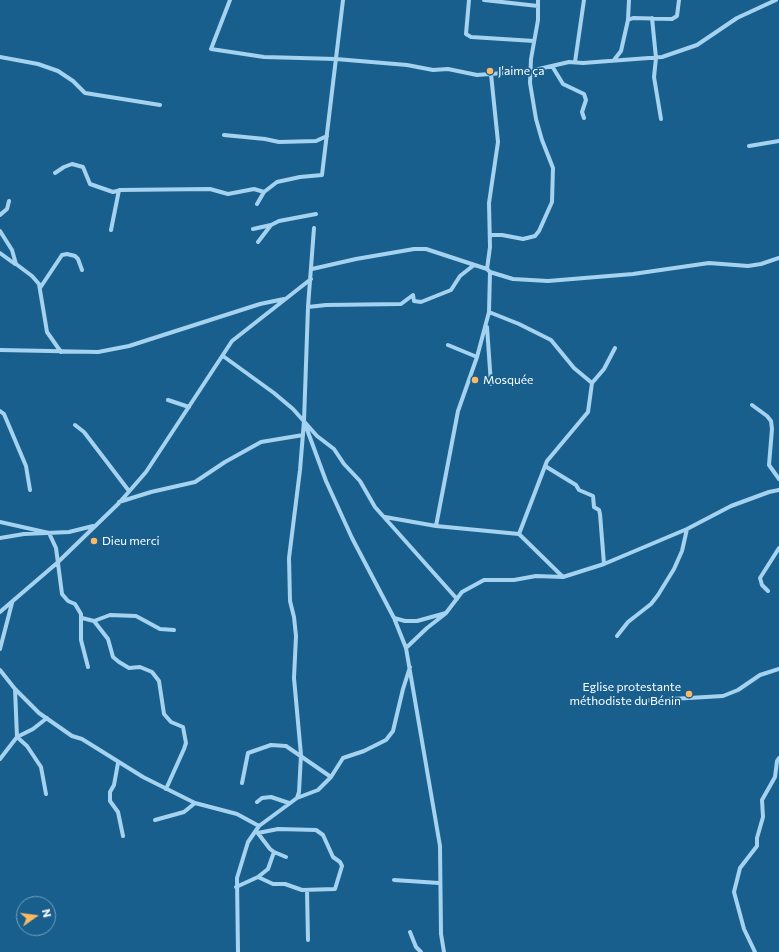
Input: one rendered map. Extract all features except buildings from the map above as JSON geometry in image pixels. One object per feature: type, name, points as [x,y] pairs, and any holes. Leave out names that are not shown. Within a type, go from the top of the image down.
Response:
[{"type":"street","points":[[230,0],[211,49],[264,57],[336,59],[407,65],[433,70],[448,69],[472,74],[530,71],[575,62],[583,63],[656,58],[696,45],[737,18],[776,0]]},
{"type":"street","points":[[257,204],[264,192],[279,182],[322,175],[343,0]]},
{"type":"street","points":[[469,0],[466,34],[471,37],[534,41]]},
{"type":"street","points":[[484,0],[538,6]]},
{"type":"street","points":[[522,0],[527,5]]},
{"type":"street","points":[[436,526],[458,411],[487,324],[489,312],[488,271],[490,235],[502,235],[523,239],[535,236],[539,231],[552,202],[553,168],[542,140],[536,119],[530,83],[530,71],[538,20],[538,0]]},
{"type":"street","points":[[575,62],[584,0]]},
{"type":"street","points":[[614,60],[620,51],[628,20],[629,0]]},
{"type":"street","points":[[628,20],[633,18],[672,19],[677,16],[679,0]]},
{"type":"street","points":[[652,18],[656,58],[654,77],[661,119]]},
{"type":"street","points":[[0,57],[38,64],[58,71],[73,81],[85,93],[160,105]]},
{"type":"street","points":[[552,66],[563,84],[584,94],[586,100],[582,112],[584,118]]},
{"type":"street","points":[[490,247],[488,204],[498,142],[491,74]]},
{"type":"street","points":[[224,135],[265,139],[279,142],[316,141],[327,136]]},
{"type":"street","points":[[749,146],[779,141]]},
{"type":"street","points":[[55,173],[64,166],[72,164],[83,166],[90,184],[113,192],[210,189],[228,194],[254,189],[264,192]]},
{"type":"street","points":[[111,230],[117,191]]},
{"type":"street","points":[[0,215],[7,209],[9,201]]},
{"type":"street","points":[[258,242],[272,225],[278,221],[316,214]]},
{"type":"street","points":[[253,229],[272,225]]},
{"type":"street","points":[[297,798],[299,792],[301,755],[294,678],[296,636],[294,617],[290,601],[289,558],[300,470],[304,422],[308,307],[314,228]]},
{"type":"street","points":[[0,231],[12,250],[16,264]]},
{"type":"street","points":[[312,269],[356,258],[414,249],[426,250],[513,279],[548,281],[633,274],[709,263],[748,266],[761,264],[779,258]]},
{"type":"street","points":[[0,253],[32,276],[40,288],[47,332],[61,352]]},
{"type":"street","points":[[40,288],[62,255],[67,254],[75,256],[78,259],[82,270]]},
{"type":"street","points":[[308,307],[401,304],[413,295],[414,301],[421,302],[451,290],[460,276],[474,265]]},
{"type":"street","points":[[0,612],[57,563],[93,526],[119,503],[150,466],[232,341],[311,279]]},
{"type":"street","points":[[0,350],[98,352],[129,346],[260,304],[285,298]]},
{"type":"street","points":[[489,312],[519,324],[550,340],[574,368],[592,383]]},
{"type":"street","points":[[487,324],[491,384]]},
{"type":"street","points":[[448,345],[477,357]]},
{"type":"street","points":[[519,534],[545,466],[551,456],[588,412],[592,383],[604,369],[615,348]]},
{"type":"street","points":[[222,356],[274,392],[293,409],[318,436],[334,448],[344,464],[360,481],[375,507],[456,599]]},
{"type":"street","points":[[168,400],[189,407]]},
{"type":"street","points":[[752,405],[767,416],[771,421],[772,429],[769,465],[779,479]]},
{"type":"street","points":[[0,411],[4,414],[26,466],[30,490]]},
{"type":"street","points":[[304,422],[326,481],[352,538],[394,618],[406,648],[411,667],[440,846],[439,883],[441,934],[444,952]]},
{"type":"street","points":[[75,425],[84,432],[129,491]]},
{"type":"street","points":[[119,503],[151,492],[195,482],[225,462],[261,442],[303,435]]},
{"type":"street","points":[[545,466],[576,485],[579,490],[593,496],[594,507],[599,510],[600,514],[604,564]]},
{"type":"street","points":[[406,648],[427,628],[446,613],[462,592],[484,580],[514,580],[536,576],[563,577],[604,564],[688,529],[731,506],[769,492],[779,490]]},
{"type":"street","points":[[385,517],[436,526],[519,534],[563,577]]},
{"type":"street","points":[[0,522],[49,533],[54,543],[62,594],[68,601],[75,604],[79,608],[82,618],[81,640],[88,667]]},
{"type":"street","points":[[17,525],[24,534]]},
{"type":"street","points":[[0,538],[24,534],[69,532],[93,526]]},
{"type":"street","points":[[617,636],[628,622],[651,604],[658,595],[674,569],[682,551],[688,529]]},
{"type":"street","points":[[768,592],[762,585],[760,578],[779,548]]},
{"type":"street","points":[[0,649],[12,603]]},
{"type":"street","points":[[394,618],[405,621],[417,620],[446,613]]},
{"type":"street","points":[[82,618],[94,621],[110,615],[136,616],[160,629],[174,630]]},
{"type":"street","points":[[94,621],[108,639],[113,657],[129,668],[140,667],[152,672],[159,681],[164,714],[172,722],[183,727],[185,734],[184,749],[166,789]]},
{"type":"street","points":[[238,952],[236,887],[242,859],[248,842],[257,832],[259,826],[289,803],[297,798],[312,794],[331,777],[343,758],[374,746],[386,740],[391,735],[411,667]]},
{"type":"street","points":[[643,700],[662,701],[723,696],[738,690],[760,675],[779,669]]},
{"type":"street","points":[[0,670],[15,689],[39,713],[72,736],[82,739],[118,763],[195,803],[237,814],[259,826]]},
{"type":"street","points":[[15,689],[17,737],[27,746],[37,759],[44,774],[46,794]]},
{"type":"street","points":[[0,759],[17,737],[33,729],[47,718]]},
{"type":"street","points":[[242,784],[248,753],[271,745],[279,744],[301,755],[331,777]]},
{"type":"street","points":[[755,952],[744,929],[734,892],[740,868],[757,846],[757,838],[764,817],[762,800],[775,777],[777,761],[779,758]]},
{"type":"street","points":[[118,763],[114,785],[110,792],[110,801],[118,812],[124,836]]},
{"type":"street","points":[[257,802],[262,798],[271,797],[289,803]]},
{"type":"street","points":[[155,820],[184,812],[195,803]]},
{"type":"street","points":[[257,832],[266,830],[316,830],[323,835],[333,857],[340,862],[342,866],[336,889],[307,890],[285,884],[273,884],[258,877]]},
{"type":"street","points":[[257,832],[270,850],[286,857]]},
{"type":"street","points":[[236,887],[258,877],[267,870],[274,852]]},
{"type":"street","points":[[394,880],[439,883]]},
{"type":"street","points":[[307,890],[308,940]]},
{"type":"street","points":[[410,932],[416,947],[421,952]]},
{"type":"place","name":"J'aime ça","points":[[490,71]]},
{"type":"place","name":"Mosquée","points":[[475,380]]},
{"type":"place","name":"Dieu merci","points":[[94,541]]},
{"type":"place","name":"Eglise protestante méthodiste du Bénin","points":[[689,694]]}]
